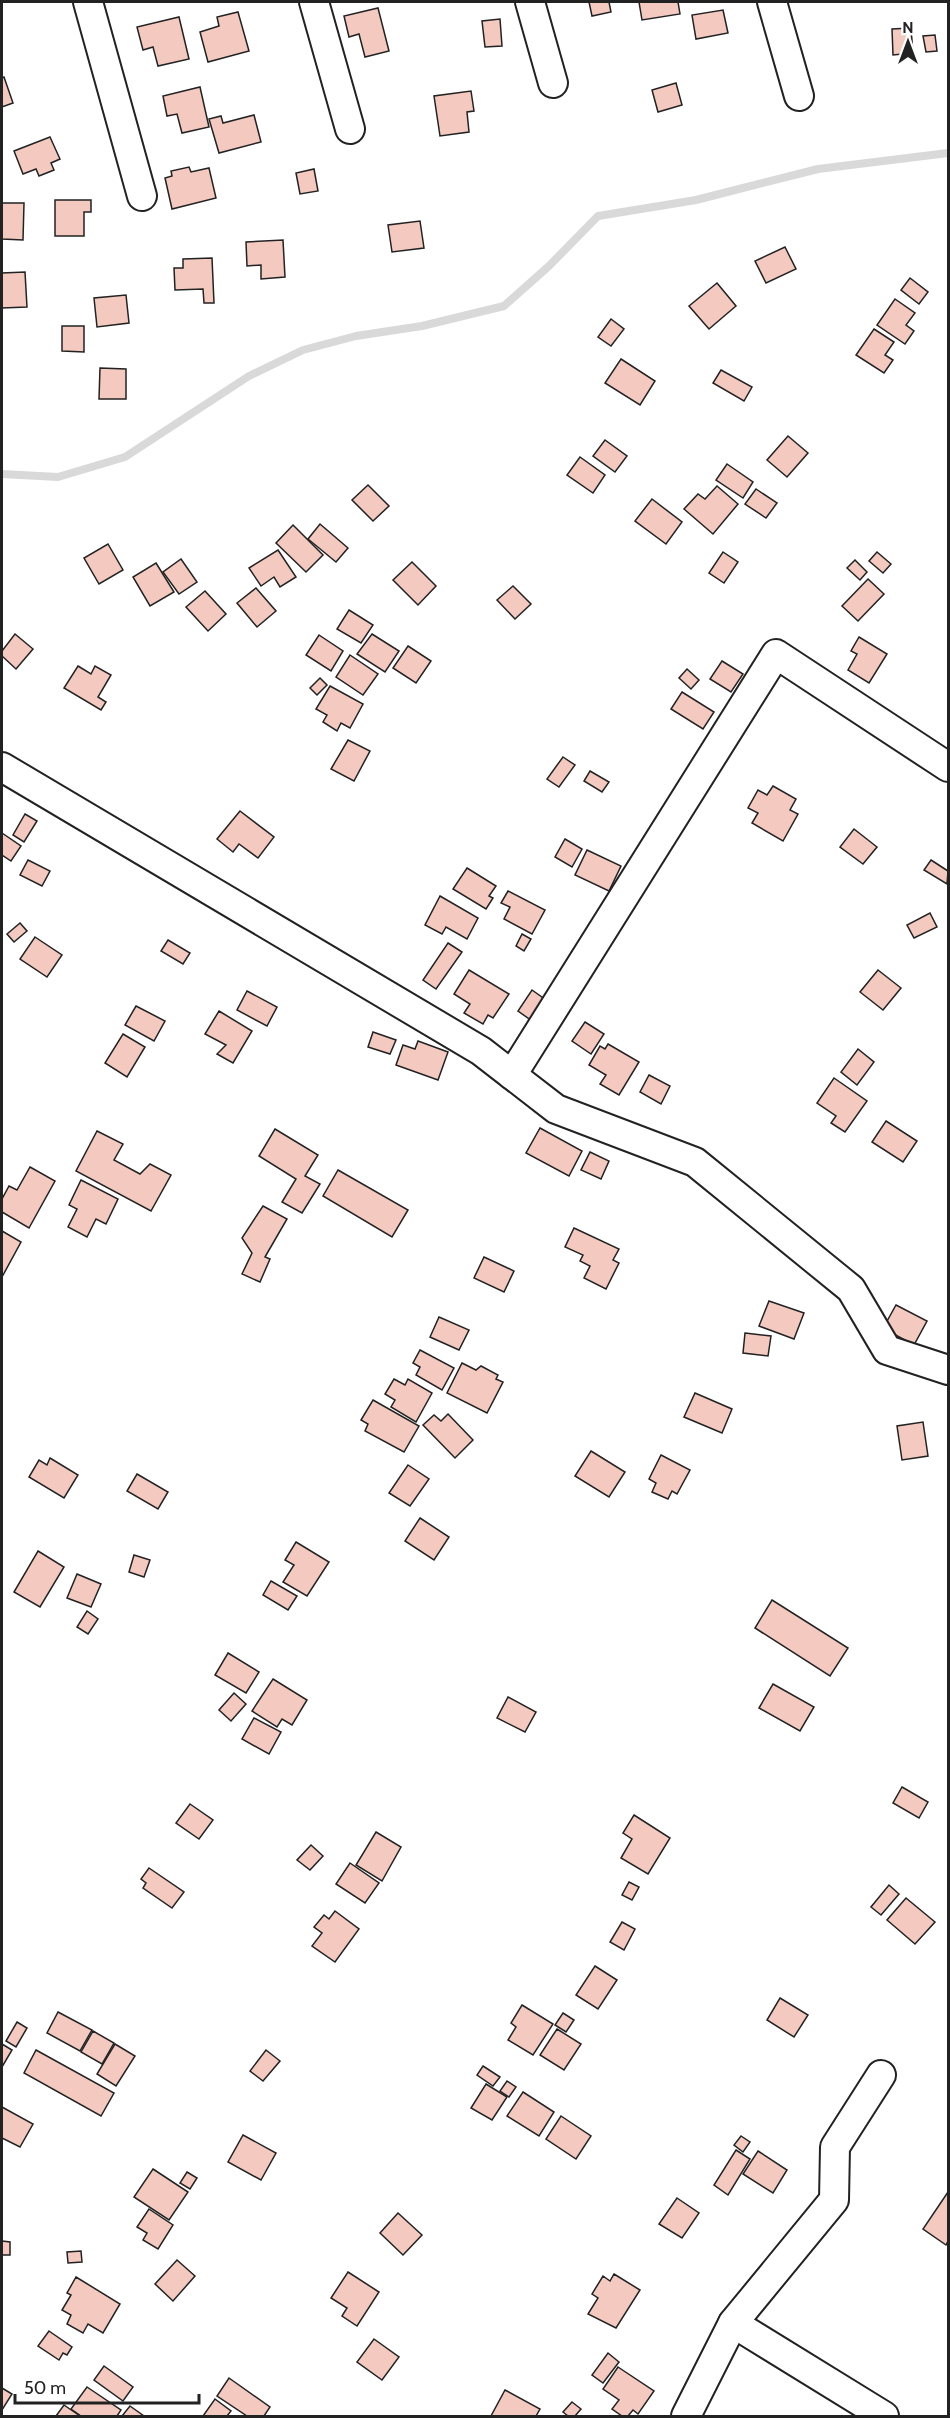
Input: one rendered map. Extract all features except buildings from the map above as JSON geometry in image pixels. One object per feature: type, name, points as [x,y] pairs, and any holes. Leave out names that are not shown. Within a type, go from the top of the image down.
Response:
[{"type":"street","points":[[88,2],[142,196]]},
{"type":"street","points":[[314,2],[350,129]]},
{"type":"street","points":[[530,2],[554,83]]},
{"type":"street","points":[[772,2],[800,96]]},
{"type":"street","points":[[512,1075],[776,654],[948,767]]},
{"type":"street","points":[[2,767],[481,1051],[556,1109],[695,1162],[851,1289],[887,1350],[948,1370]]},
{"type":"street","points":[[686,2416],[733,2323],[834,2200],[835,2147],[881,2075]]},
{"type":"street","points":[[733,2323],[884,2416]]},
{"type":"waterway","points":[[2,474],[58,477],[125,457],[249,376],[303,350],[356,336],[422,326],[504,306],[549,266],[598,216],[696,200],[818,169],[948,153]]}]
